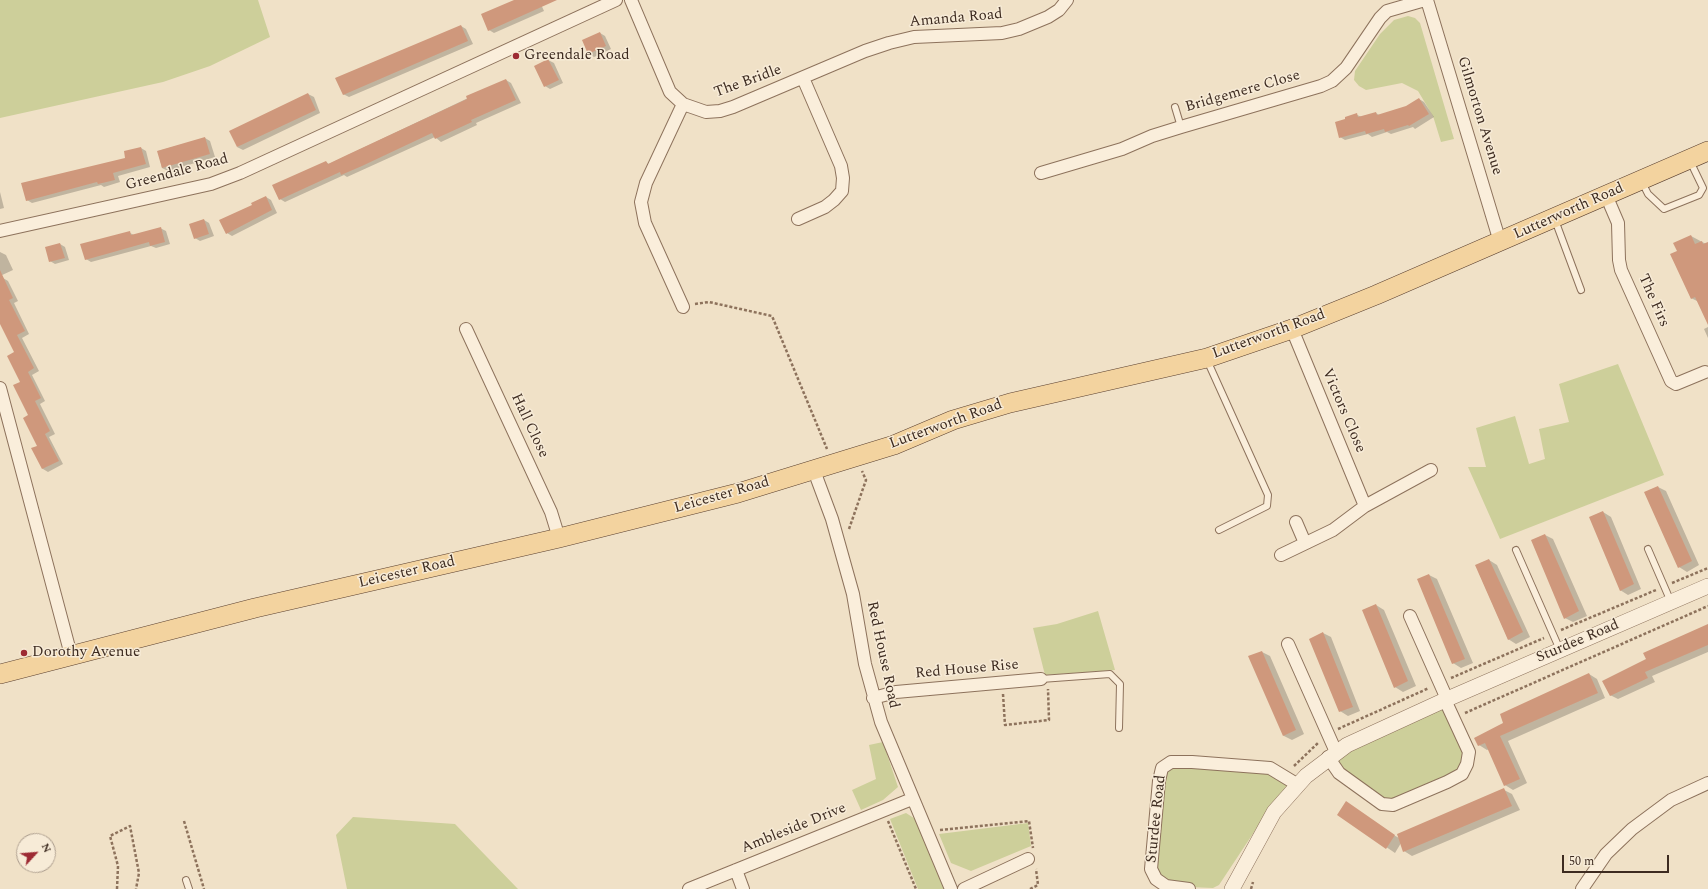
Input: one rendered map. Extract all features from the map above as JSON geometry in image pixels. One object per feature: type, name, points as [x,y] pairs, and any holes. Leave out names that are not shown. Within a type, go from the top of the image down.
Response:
[{"type":"main road","name":"Lutterworth Road","points":[[813,468],[894,445],[953,420],[1010,402],[1207,358],[1292,329],[1500,242],[1708,151]]},
{"type":"main road","name":"Leicester Road","points":[[0,674],[255,608],[559,538],[738,493],[813,468]]},
{"type":"street","name":"Greendale Road","points":[[0,231],[211,184],[240,173],[616,0]]},
{"type":"street","name":"The Bridle","points":[[631,0],[661,75],[670,92],[683,104],[706,112],[720,111],[803,78],[865,51]]},
{"type":"street","name":"Amanda Road","points":[[865,51],[914,37],[1002,33],[1048,17],[1059,10],[1067,0]]},
{"type":"street","name":"Bridgemere Close","points":[[1041,173],[1122,149],[1152,136],[1321,86],[1332,81],[1346,68],[1380,18],[1387,12],[1426,0]]},
{"type":"street","name":"Gilmorton Avenue","points":[[1426,0],[1500,242]]},
{"type":"street","points":[[798,219],[825,207],[834,200],[842,191],[843,178],[841,166],[803,78]]},
{"type":"street","points":[[683,104],[646,183],[641,202],[645,223],[683,307]]},
{"type":"street","name":"The Firs","points":[[1606,195],[1618,223],[1619,260],[1621,270],[1671,381],[1676,384],[1705,372]]},
{"type":"street","name":"Hall Close","points":[[466,329],[551,512],[559,538]]},
{"type":"street","name":"Victors Close","points":[[1292,329],[1365,506]]},
{"type":"street","points":[[0,388],[71,655]]},
{"type":"street","name":"Red House Road","points":[[813,468],[837,538],[853,594],[873,698],[912,799],[951,889]]},
{"type":"street","points":[[1281,555],[1333,530],[1365,506],[1432,470]]},
{"type":"street","points":[[1296,522],[1305,543]]},
{"type":"street","name":"Sturdee Road","points":[[1235,888],[1274,812],[1306,776],[1347,745],[1446,699],[1708,586]]},
{"type":"street","points":[[1288,644],[1339,773],[1382,804],[1393,805],[1462,774],[1469,752],[1410,616]]},
{"type":"street","name":"Red House Rise","points":[[873,698],[896,692],[1044,678]]},
{"type":"street","name":"Sturdee Road","points":[[1189,889],[1166,886],[1156,878],[1152,869],[1159,781],[1162,768],[1171,762],[1192,762],[1270,768],[1298,785]]},
{"type":"street","points":[[1582,889],[1606,854],[1632,829],[1671,800],[1708,783]]},
{"type":"street","name":"Ambleside Drive","points":[[689,889],[912,799]]},
{"type":"street","points":[[964,889],[1032,858]]},
{"type":"street","points":[[736,870],[743,889]]},
{"type":"lane","points":[[1175,107],[1181,127]]},
{"type":"lane","points":[[1641,180],[1654,202],[1660,207],[1667,209],[1700,195],[1703,188],[1689,159]]},
{"type":"lane","points":[[1554,218],[1581,290]]},
{"type":"lane","points":[[1207,358],[1268,495],[1266,506],[1219,530]]},
{"type":"lane","points":[[1648,549],[1671,602]]},
{"type":"lane","points":[[1516,550],[1560,650]]},
{"type":"lane","points":[[1044,678],[1110,674],[1120,684],[1119,728]]},
{"type":"lane","points":[[186,880],[189,889]]},
{"type":"path","points":[[683,307],[709,302],[772,316],[833,463]]},
{"type":"path","points":[[837,538],[847,534],[866,480],[855,456]]},
{"type":"path","points":[[1002,682],[1006,725],[1049,720],[1044,678]]},
{"type":"path","points":[[884,810],[916,889]]},
{"type":"path","points":[[184,821],[204,889]]},
{"type":"path","points":[[927,834],[937,830],[1029,821],[1032,858],[1038,885],[1030,889]]},
{"type":"path","points":[[117,889],[118,866],[110,836],[130,826],[139,872],[136,889]]},
{"type":"green space","points":[[0,0],[258,0],[270,37],[210,66],[163,82],[0,118]]},
{"type":"green space","points":[[1408,16],[1415,18],[1420,23],[1454,139],[1441,142],[1433,116],[1418,91],[1402,83],[1366,90],[1359,86],[1354,80],[1355,71],[1380,34],[1394,20]]},
{"type":"green space","points":[[1618,364],[1664,475],[1500,539],[1468,467],[1486,467],[1476,428],[1515,416],[1529,464],[1545,459],[1539,429],[1569,422],[1559,384]]},
{"type":"green space","points":[[1098,611],[1115,670],[1045,675],[1033,628],[1057,624]]},
{"type":"green space","points":[[1445,700],[1469,752],[1462,774],[1393,805],[1339,773],[1336,752]]},
{"type":"green space","points":[[883,742],[898,787],[883,800],[861,810],[852,790],[876,779],[869,745]]},
{"type":"green space","points":[[1249,767],[1298,785],[1256,829],[1219,885],[1213,888],[1166,886],[1156,879],[1162,768]]},
{"type":"green space","points":[[906,813],[917,820],[945,889],[918,889],[890,819]]},
{"type":"green space","points":[[353,817],[455,824],[518,889],[347,889],[336,835]]},
{"type":"green space","points":[[1028,823],[1031,846],[971,871],[951,863],[939,834]]},
{"type":"building","points":[[514,0],[557,0],[488,31],[481,14]]},
{"type":"building","points":[[461,25],[468,41],[343,95],[335,78]]},
{"type":"building","points":[[600,32],[606,46],[588,54],[582,40]]},
{"type":"building","points":[[548,59],[559,80],[544,87],[534,66]]},
{"type":"building","points":[[506,79],[516,100],[471,120],[472,122],[435,139],[432,133],[362,166],[341,175],[340,172],[279,200],[272,185],[326,161],[328,164],[467,99],[466,96]]},
{"type":"building","points":[[308,93],[316,110],[237,147],[229,131]]},
{"type":"building","points":[[1419,98],[1429,114],[1409,126],[1408,125],[1385,132],[1384,129],[1366,134],[1365,131],[1339,138],[1335,122],[1345,119],[1345,117],[1357,113],[1358,117],[1376,112],[1377,115],[1406,106]]},
{"type":"building","points":[[205,137],[210,154],[162,168],[157,151]]},
{"type":"building","points":[[141,147],[146,164],[113,173],[115,180],[98,184],[97,182],[26,201],[21,183],[125,158],[124,151]]},
{"type":"building","points":[[266,196],[272,210],[226,234],[219,220],[252,205],[251,203]]},
{"type":"building","points":[[204,219],[209,234],[194,239],[189,224]]},
{"type":"building","points":[[161,227],[165,242],[150,246],[149,242],[85,260],[80,244],[130,231],[131,235]]},
{"type":"building","points":[[1691,235],[1695,244],[1702,241],[1703,244],[1708,242],[1708,325],[1695,297],[1691,299],[1670,254],[1677,251],[1673,243]]},
{"type":"building","points":[[60,243],[65,258],[49,262],[45,247]]},
{"type":"building","points":[[0,270],[13,298],[9,300],[25,331],[17,335],[34,368],[28,372],[41,398],[35,401],[50,431],[45,434],[59,461],[42,469],[31,448],[37,446],[23,418],[28,415],[13,385],[20,382],[7,356],[14,352],[0,324]]},
{"type":"building","points":[[1658,486],[1692,561],[1678,568],[1644,492]]},
{"type":"building","points":[[1603,511],[1634,584],[1620,591],[1589,517]]},
{"type":"building","points":[[1545,534],[1579,611],[1564,619],[1531,540]]},
{"type":"building","points":[[1489,559],[1523,632],[1508,640],[1475,565]]},
{"type":"building","points":[[1429,574],[1465,659],[1452,664],[1417,579]]},
{"type":"building","points":[[1376,604],[1408,681],[1394,688],[1362,610]]},
{"type":"building","points":[[1708,624],[1708,645],[1645,672],[1648,678],[1610,696],[1602,681],[1646,659],[1643,653]]},
{"type":"building","points":[[1323,632],[1353,707],[1339,712],[1309,639]]},
{"type":"building","points":[[1262,651],[1296,730],[1283,736],[1248,656]]},
{"type":"building","points":[[1589,673],[1598,693],[1500,736],[1520,779],[1504,786],[1485,743],[1478,746],[1474,738],[1503,723],[1500,714]]},
{"type":"building","points":[[1504,788],[1512,806],[1403,852],[1397,834]]},
{"type":"building","points":[[1346,801],[1395,835],[1386,849],[1337,815]]},
{"type":"place","name":"Greendale Road","points":[[516,56]]},
{"type":"place","name":"Dorothy Avenue","points":[[24,653]]}]
